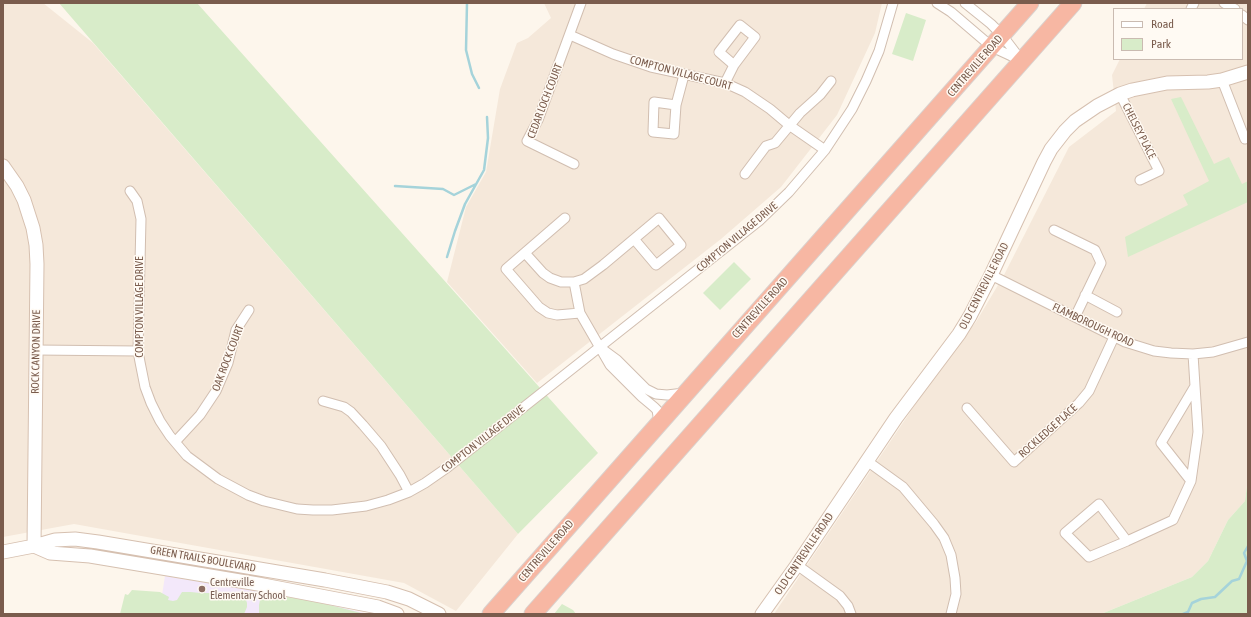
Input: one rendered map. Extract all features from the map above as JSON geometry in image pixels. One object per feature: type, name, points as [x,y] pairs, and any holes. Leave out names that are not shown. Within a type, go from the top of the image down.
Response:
[{"type":"highway","name":"CENTREVILLE ROAD","points":[[491,614],[1030,3]]},
{"type":"highway","points":[[533,614],[1073,3]]},
{"type":"street","points":[[570,34],[581,3]]},
{"type":"street","name":"COMPTON VILLAGE DRIVE","points":[[130,191],[137,201],[141,219],[138,351],[145,387],[150,403],[160,421],[175,442],[192,460],[218,480],[248,495],[280,505],[313,510],[348,509],[366,506],[409,492],[448,467],[758,221],[790,192],[825,150],[852,109],[866,81],[878,51],[893,3]]},
{"type":"street","points":[[937,3],[997,41],[1022,61]]},
{"type":"street","points":[[965,3],[991,24],[997,41],[1022,61]]},
{"type":"street","points":[[1224,3],[1233,8]]},
{"type":"street","name":"COMPTON VILLAGE COURT","points":[[570,34],[613,54],[651,67],[725,83],[745,92],[825,150]]},
{"type":"street","name":"CEDAR LOCH COURT","points":[[570,34],[538,120],[527,141],[574,164]]},
{"type":"street","points":[[725,83],[734,65]]},
{"type":"street","name":"OLD CENTREVILLE ROAD","points":[[762,614],[911,398],[959,334],[991,275],[1044,162],[1059,138],[1085,114],[1120,94],[1144,87],[1167,83],[1195,83],[1222,80],[1248,72]]},
{"type":"street","points":[[676,105],[684,75]]},
{"type":"street","points":[[1222,80],[1245,139],[1248,138]]},
{"type":"street","points":[[745,174],[766,146],[776,143],[789,125],[820,95],[831,81]]},
{"type":"street","name":"CHELSEY PLACE","points":[[1120,94],[1159,171],[1140,180]]},
{"type":"street","name":"ROCK CANYON DRIVE","points":[[3,166],[17,186],[24,200],[33,228],[36,245],[34,546]]},
{"type":"street","points":[[564,218],[506,269],[540,307],[548,313],[557,315],[580,313]]},
{"type":"street","points":[[525,253],[543,273],[550,278],[561,282],[574,282],[584,279],[599,269],[634,239],[659,218],[681,245],[656,265],[634,239]]},
{"type":"street","points":[[1054,230],[1095,250],[1101,263],[1075,317]]},
{"type":"street","name":"FLAMBOROUGH ROAD","points":[[991,275],[1114,337],[1135,346],[1154,351],[1193,354],[1213,352],[1248,342]]},
{"type":"street","points":[[574,282],[580,313],[594,339],[610,365],[657,410],[659,422]]},
{"type":"street","points":[[1085,295],[1117,312]]},
{"type":"street","name":"OAK ROCK COURT","points":[[175,442],[200,415],[216,391],[228,362],[236,330],[249,310]]},
{"type":"street","name":"ROCKLEDGE PLACE","points":[[967,408],[1014,462],[1079,403],[1089,391],[1114,337]]},
{"type":"street","points":[[600,347],[617,360],[646,389],[656,394],[667,395],[686,393]]},
{"type":"street","points":[[36,350],[138,351]]},
{"type":"street","points":[[1127,541],[1099,504],[1065,533],[1089,557],[1127,541],[1172,520],[1191,481],[1198,432],[1193,354]]},
{"type":"street","points":[[1191,481],[1161,443],[1195,386]]},
{"type":"street","points":[[323,402],[344,407],[351,412],[381,446],[409,492]]},
{"type":"street","points":[[867,461],[904,487],[944,538],[951,555],[955,578],[956,594],[951,614]]},
{"type":"street","name":"GREEN TRAILS BOULEVARD","points":[[3,552],[55,540],[75,539],[98,542],[387,592],[409,599],[439,614]]},
{"type":"street","name":"GREEN TRAILS BOULEVARD","points":[[34,546],[50,554],[90,556],[258,584],[378,608],[397,614]]},
{"type":"street","points":[[797,565],[840,596],[848,606],[851,614]]},
{"type":"shaded area","points":[[3,3],[43,3],[93,43],[518,534],[456,611],[404,583],[74,524],[3,537]]},
{"type":"shaded area","points":[[544,3],[882,3],[875,33],[837,115],[781,187],[721,239],[537,383],[447,282],[466,207],[486,172],[500,89],[517,43],[528,38],[551,18]]},
{"type":"shaded area","points":[[1147,3],[1248,3],[1248,478],[1245,501],[1228,520],[1208,561],[1192,577],[1101,614],[774,614],[952,350],[976,322],[1004,275],[1069,147],[1116,111],[1112,75],[1120,60],[1243,60],[1243,8],[1144,8]]},
{"type":"shaded area","name":"Centreville Elementary School","points":[[165,576],[316,601],[368,614],[159,614]]},
{"type":"green space","points":[[59,3],[197,3],[598,453],[518,534]]},
{"type":"green space","points":[[906,13],[926,20],[913,61],[892,54]]},
{"type":"green space","points":[[1181,97],[1214,164],[1229,157],[1242,184],[1248,181],[1248,202],[1128,257],[1125,237],[1188,205],[1183,195],[1209,181],[1171,99]]},
{"type":"green space","points":[[734,262],[751,279],[720,310],[703,293]]},
{"type":"green space","points":[[1248,478],[1248,614],[1101,614],[1192,577],[1208,561],[1228,520],[1245,501]]},
{"type":"green space","points":[[132,590],[160,592],[169,597],[168,600],[173,601],[177,600],[182,592],[228,593],[245,597],[247,607],[244,614],[120,614],[125,594],[128,595]]},
{"type":"green space","points":[[269,594],[314,601],[365,614],[259,614],[260,600]]},
{"type":"green space","points":[[562,604],[573,610],[576,614],[554,614]]},
{"type":"waterway","points":[[467,3],[466,50],[472,74],[479,88]]},
{"type":"waterway","points":[[447,257],[465,204],[484,170],[488,138],[487,117]]},
{"type":"waterway","points":[[395,186],[443,189],[454,195],[476,184]]},
{"type":"waterway","points":[[1183,614],[1188,612],[1192,603],[1201,599],[1215,597],[1232,581],[1239,579],[1247,561],[1244,553],[1248,546]]},
{"type":"place","name":"Centreville Elementary School","points":[[202,589]]}]
